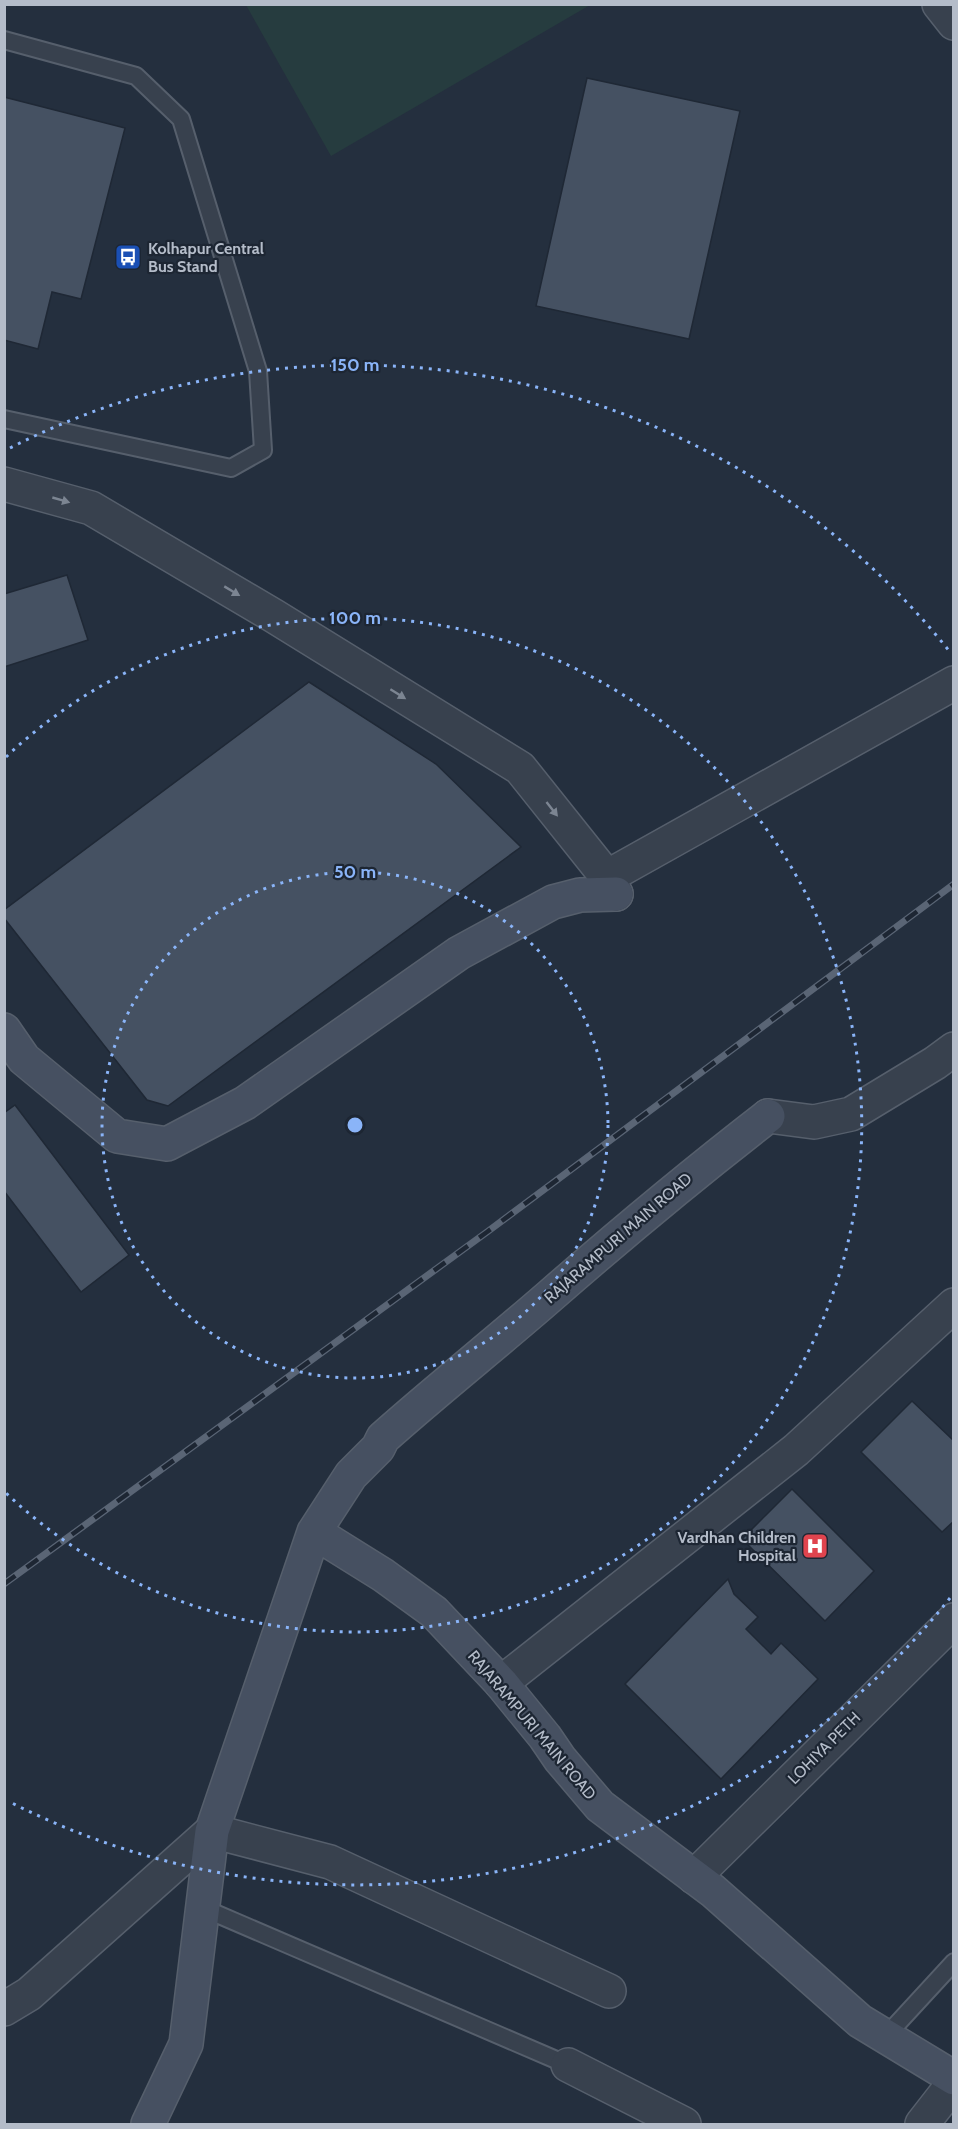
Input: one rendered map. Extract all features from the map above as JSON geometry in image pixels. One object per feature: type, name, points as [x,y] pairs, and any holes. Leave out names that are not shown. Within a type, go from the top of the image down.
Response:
[{"type":"street","points":[[939,4],[954,23]]},
{"type":"street","points":[[4,484],[91,508],[274,616],[520,768],[612,886]]},
{"type":"street","points":[[4,1030],[24,1059],[117,1136],[168,1144],[245,1103],[459,953],[554,902],[612,886],[954,683]]},
{"type":"street","name":"RAJARAMPURI MAIN ROAD","points":[[954,1048],[935,1063],[851,1114],[814,1122],[768,1116],[693,1174],[442,1385],[383,1438],[378,1448],[351,1475],[314,1532],[383,1575],[434,1612],[501,1683],[545,1737],[560,1760],[600,1806],[694,1877],[860,2021],[954,2078]]},
{"type":"street","points":[[501,1683],[796,1450],[954,1305]]},
{"type":"street","points":[[148,2124],[186,2044],[212,1831],[314,1532]]},
{"type":"street","name":"LOHIYA PETH","points":[[694,1877],[954,1620]]},
{"type":"street","points":[[212,1831],[330,1862],[609,1991]]},
{"type":"street","points":[[4,2009],[29,1994],[212,1831]]},
{"type":"street","points":[[568,2065],[684,2124]]},
{"type":"street","points":[[922,2124],[954,2083]]},
{"type":"lane","points":[[4,40],[136,76],[181,119],[258,371],[263,450],[231,468],[4,419]]},
{"type":"lane","points":[[202,1908],[568,2065]]},
{"type":"lane","points":[[885,2037],[954,1962]]},
{"type":"green space","points":[[246,5],[590,5],[331,156]]},
{"type":"building","points":[[587,78],[740,111],[689,339],[536,306]]},
{"type":"building","points":[[4,97],[125,128],[81,299],[52,292],[38,349],[4,340]]},
{"type":"building","points":[[67,575],[88,640],[4,667],[4,594]]},
{"type":"building","points":[[309,682],[436,764],[521,847],[168,1106],[147,1100],[4,918],[4,910]]},
{"type":"building","points":[[15,1105],[129,1255],[81,1292],[4,1191],[4,1113]]},
{"type":"building","points":[[912,1401],[954,1441],[954,1521],[942,1532],[861,1452]]},
{"type":"building","points":[[792,1489],[874,1571],[825,1621],[742,1539]]},
{"type":"building","points":[[728,1579],[734,1594],[758,1617],[746,1629],[771,1654],[781,1643],[818,1679],[721,1779],[625,1684]]},
{"type":"railway","points":[[4,1584],[487,1232],[954,884]]},
{"type":"place","name":"Kolhapur Central Bus Stand","points":[[128,257]]},
{"type":"place","name":"Vardhan Children Hospital","points":[[815,1546]]}]
